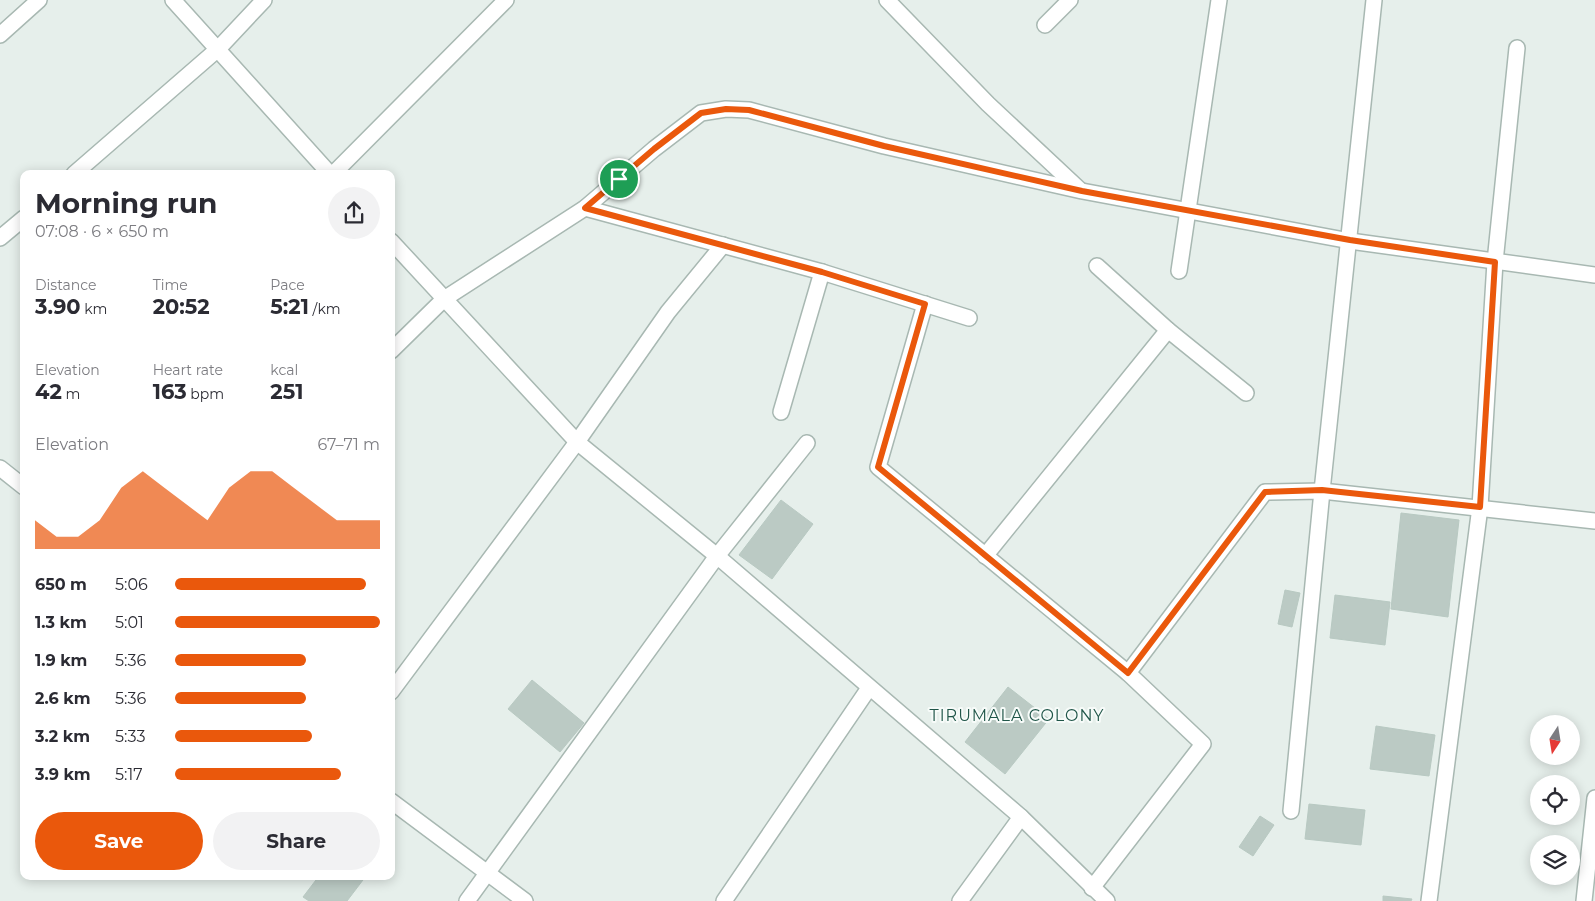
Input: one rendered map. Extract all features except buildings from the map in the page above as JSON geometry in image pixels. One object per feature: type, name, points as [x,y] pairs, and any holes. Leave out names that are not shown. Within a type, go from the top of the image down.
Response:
[{"type":"street","points":[[0,35],[38,0]]},
{"type":"street","points":[[172,0],[328,170]]},
{"type":"street","points":[[79,170],[218,48],[264,0]]},
{"type":"street","points":[[336,170],[506,0]]},
{"type":"street","points":[[887,0],[988,104],[1082,191]]},
{"type":"street","points":[[1045,25],[1070,0]]},
{"type":"street","points":[[1179,271],[1190,211],[1219,0]]},
{"type":"street","points":[[1291,811],[1322,490],[1374,0]]},
{"type":"street","points":[[1429,901],[1480,507],[1495,262],[1517,48]]},
{"type":"street","points":[[395,347],[444,299],[585,208],[654,149],[701,113],[726,109],[749,110],[884,146],[1082,191],[1350,240],[1595,275]]},
{"type":"street","points":[[585,208],[822,272],[969,318]]},
{"type":"street","points":[[0,238],[20,221]]},
{"type":"street","points":[[395,245],[576,442],[717,556],[869,688],[1021,816],[1107,901]]},
{"type":"street","points":[[395,687],[576,442],[668,312],[723,245]]},
{"type":"street","points":[[1097,266],[1168,330],[1246,393]]},
{"type":"street","points":[[781,412],[822,272]]},
{"type":"street","points":[[925,304],[878,467],[1128,673],[1203,744],[1092,888]]},
{"type":"street","points":[[985,556],[1168,330]]},
{"type":"street","points":[[467,901],[717,556],[807,443]]},
{"type":"street","points":[[0,468],[20,484]]},
{"type":"street","points":[[1128,673],[1265,492],[1322,490],[1595,521]]},
{"type":"street","points":[[724,901],[869,688]]},
{"type":"street","points":[[1584,901],[1595,798]]},
{"type":"street","points":[[395,804],[525,901]]},
{"type":"street","points":[[960,901],[1021,816]]},
{"type":"district","name":"TIRUMALA COLONY","points":[[1017,715]]},
{"type":"route","points":[[726,109],[749,110],[884,146],[1082,191],[1350,240],[1495,262],[1480,507],[1322,490],[1265,492],[1128,673],[878,467],[925,304],[822,272],[585,208],[619,179],[701,113],[726,109]]}]
